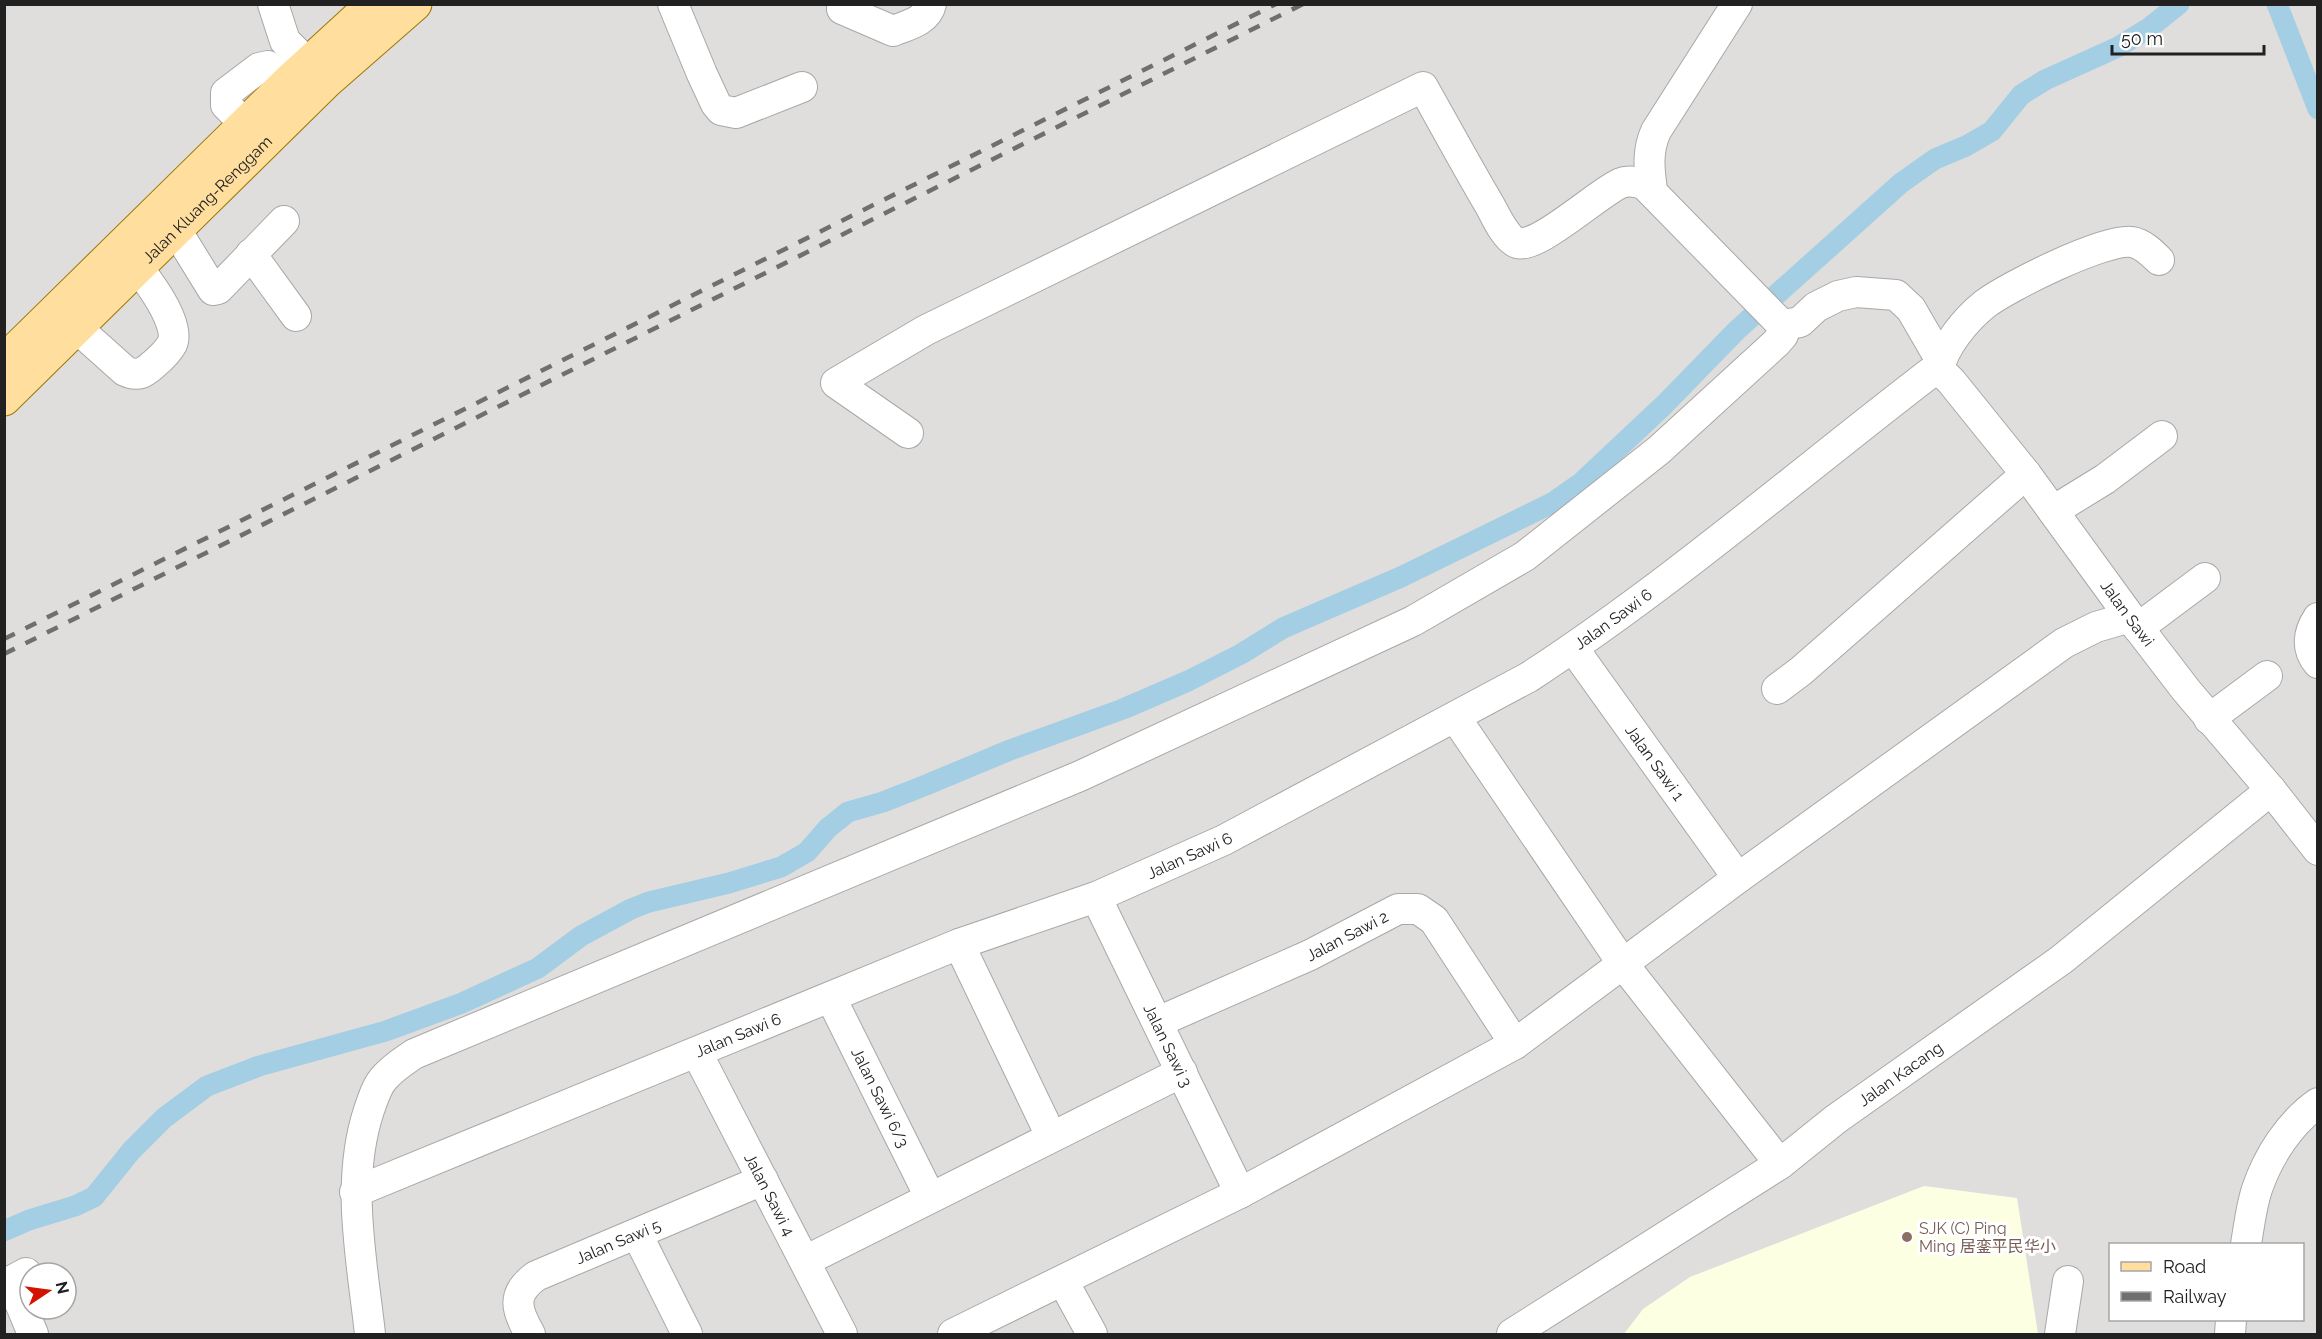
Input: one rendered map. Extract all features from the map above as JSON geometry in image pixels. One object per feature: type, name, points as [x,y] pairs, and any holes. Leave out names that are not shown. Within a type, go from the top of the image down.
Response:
[{"type":"main road","name":"Jalan Kluang-Renggam","points":[[4,399],[66,318],[129,256],[245,124],[308,75],[415,4]]},
{"type":"main road","name":"Jalan Kluang-Renggam","points":[[129,256],[177,230],[363,8]]},
{"type":"main road","name":"Jalan Kluang-Renggam","points":[[4,361],[66,318]]},
{"type":"street","points":[[273,4],[285,41],[308,75]]},
{"type":"street","points":[[673,4],[702,74],[721,110],[736,113],[802,87]]},
{"type":"street","points":[[842,9],[893,31],[915,23],[929,13],[931,4]]},
{"type":"street","points":[[1652,190],[1648,157],[1654,137],[1737,4]]},
{"type":"street","points":[[370,1335],[355,1192],[357,1160],[363,1128],[373,1098],[383,1078],[399,1063],[414,1054],[1080,776],[1413,621],[1525,556],[1659,450],[1783,335],[1772,313],[1644,184],[1633,181],[1621,183],[1542,237],[1523,245],[1516,243],[1500,222],[1466,165],[1423,87],[926,330],[836,383],[908,434]]},
{"type":"street","points":[[177,230],[213,290],[218,289],[284,220]]},
{"type":"street","points":[[1940,368],[1955,336],[1986,303],[2051,268],[2116,244],[2132,242],[2148,250],[2159,260]]},
{"type":"street","points":[[251,254],[296,316]]},
{"type":"street","points":[[66,318],[125,371],[134,375],[142,374],[153,365],[173,343],[174,334],[159,295],[129,256]]},
{"type":"street","name":"Jalan Sawi","points":[[1772,313],[1800,322],[1816,307],[1838,296],[1856,292],[1896,295],[1911,309],[1940,368],[2026,474],[2134,623],[2209,719],[2271,790],[2318,850]]},
{"type":"street","name":"Jalan Sawi 6","points":[[355,1192],[959,944],[1096,897],[1224,840],[1529,677],[1573,648],[1639,601],[1920,380],[1940,368]]},
{"type":"street","points":[[2053,511],[2105,479],[2162,436]]},
{"type":"street","points":[[1777,689],[1801,671],[2026,474]]},
{"type":"street","points":[[953,1335],[1239,1193],[1515,1044],[1738,878],[2064,643],[2096,627],[2134,623],[2205,578]]},
{"type":"street","points":[[2318,618],[2311,627],[2309,643],[2313,658],[2318,663]]},
{"type":"street","name":"Jalan Sawi 1","points":[[1573,648],[1738,878]]},
{"type":"street","points":[[2209,719],[2267,676]]},
{"type":"street","points":[[1455,717],[1623,964],[1780,1164]]},
{"type":"street","name":"Jalan Kacang","points":[[1520,1332],[1780,1164],[1836,1119],[2061,960],[2271,790]]},
{"type":"street","name":"Jalan Sawi 3","points":[[1096,897],[1239,1193]]},
{"type":"street","name":"Jalan Sawi 2","points":[[1158,1022],[1310,955],[1398,909],[1418,909],[1434,920],[1515,1044]]},
{"type":"street","points":[[959,944],[1051,1136]]},
{"type":"street","name":"Jalan Sawi 6/3","points":[[831,998],[930,1197]]},
{"type":"street","name":"Jalan Sawi 4","points":[[697,1053],[842,1335]]},
{"type":"street","points":[[805,1261],[1182,1072]]},
{"type":"street","points":[[2246,1243],[2256,1190],[2275,1149],[2308,1109],[2318,1103]]},
{"type":"street","name":"Jalan Sawi 5","points":[[530,1335],[521,1319],[518,1302],[523,1286],[536,1276],[763,1180]]},
{"type":"street","points":[[637,1234],[687,1335]]},
{"type":"street","points":[[1063,1281],[1092,1335]]},
{"type":"street","points":[[2060,1335],[2068,1281]]},
{"type":"street","points":[[17,1287],[33,1335]]},
{"type":"shaded area","points":[[5,5],[2317,5],[2317,1334],[5,1334]]},
{"type":"shaded area","name":"SJK (C) Ping Ming 居銮平民华小","points":[[1924,1186],[2017,1198],[2038,1334],[1624,1334],[1643,1309],[1690,1277]]},
{"type":"waterway","points":[[4,1231],[94,1197],[131,1151],[164,1118],[207,1086],[259,1066],[386,1031],[462,1003],[538,968],[581,936],[649,902],[729,883],[781,867],[807,852],[828,828],[848,812],[883,802],[1010,750],[1123,709],[1188,681],[1241,654],[1283,628],[1401,577],[1552,503],[1582,482],[1664,405],[1737,330],[1901,183],[1935,159],[1966,146],[1992,131],[2021,95],[2045,80],[2118,47],[2149,28],[2179,4]]},
{"type":"waterway","points":[[2277,4],[2318,109]]},
{"type":"railway","points":[[4,639],[1276,4]]},
{"type":"railway","points":[[4,654],[1303,4]]},
{"type":"place","name":"SJK (C) Ping Ming 居銮平民华小","points":[[1907,1237]]}]
